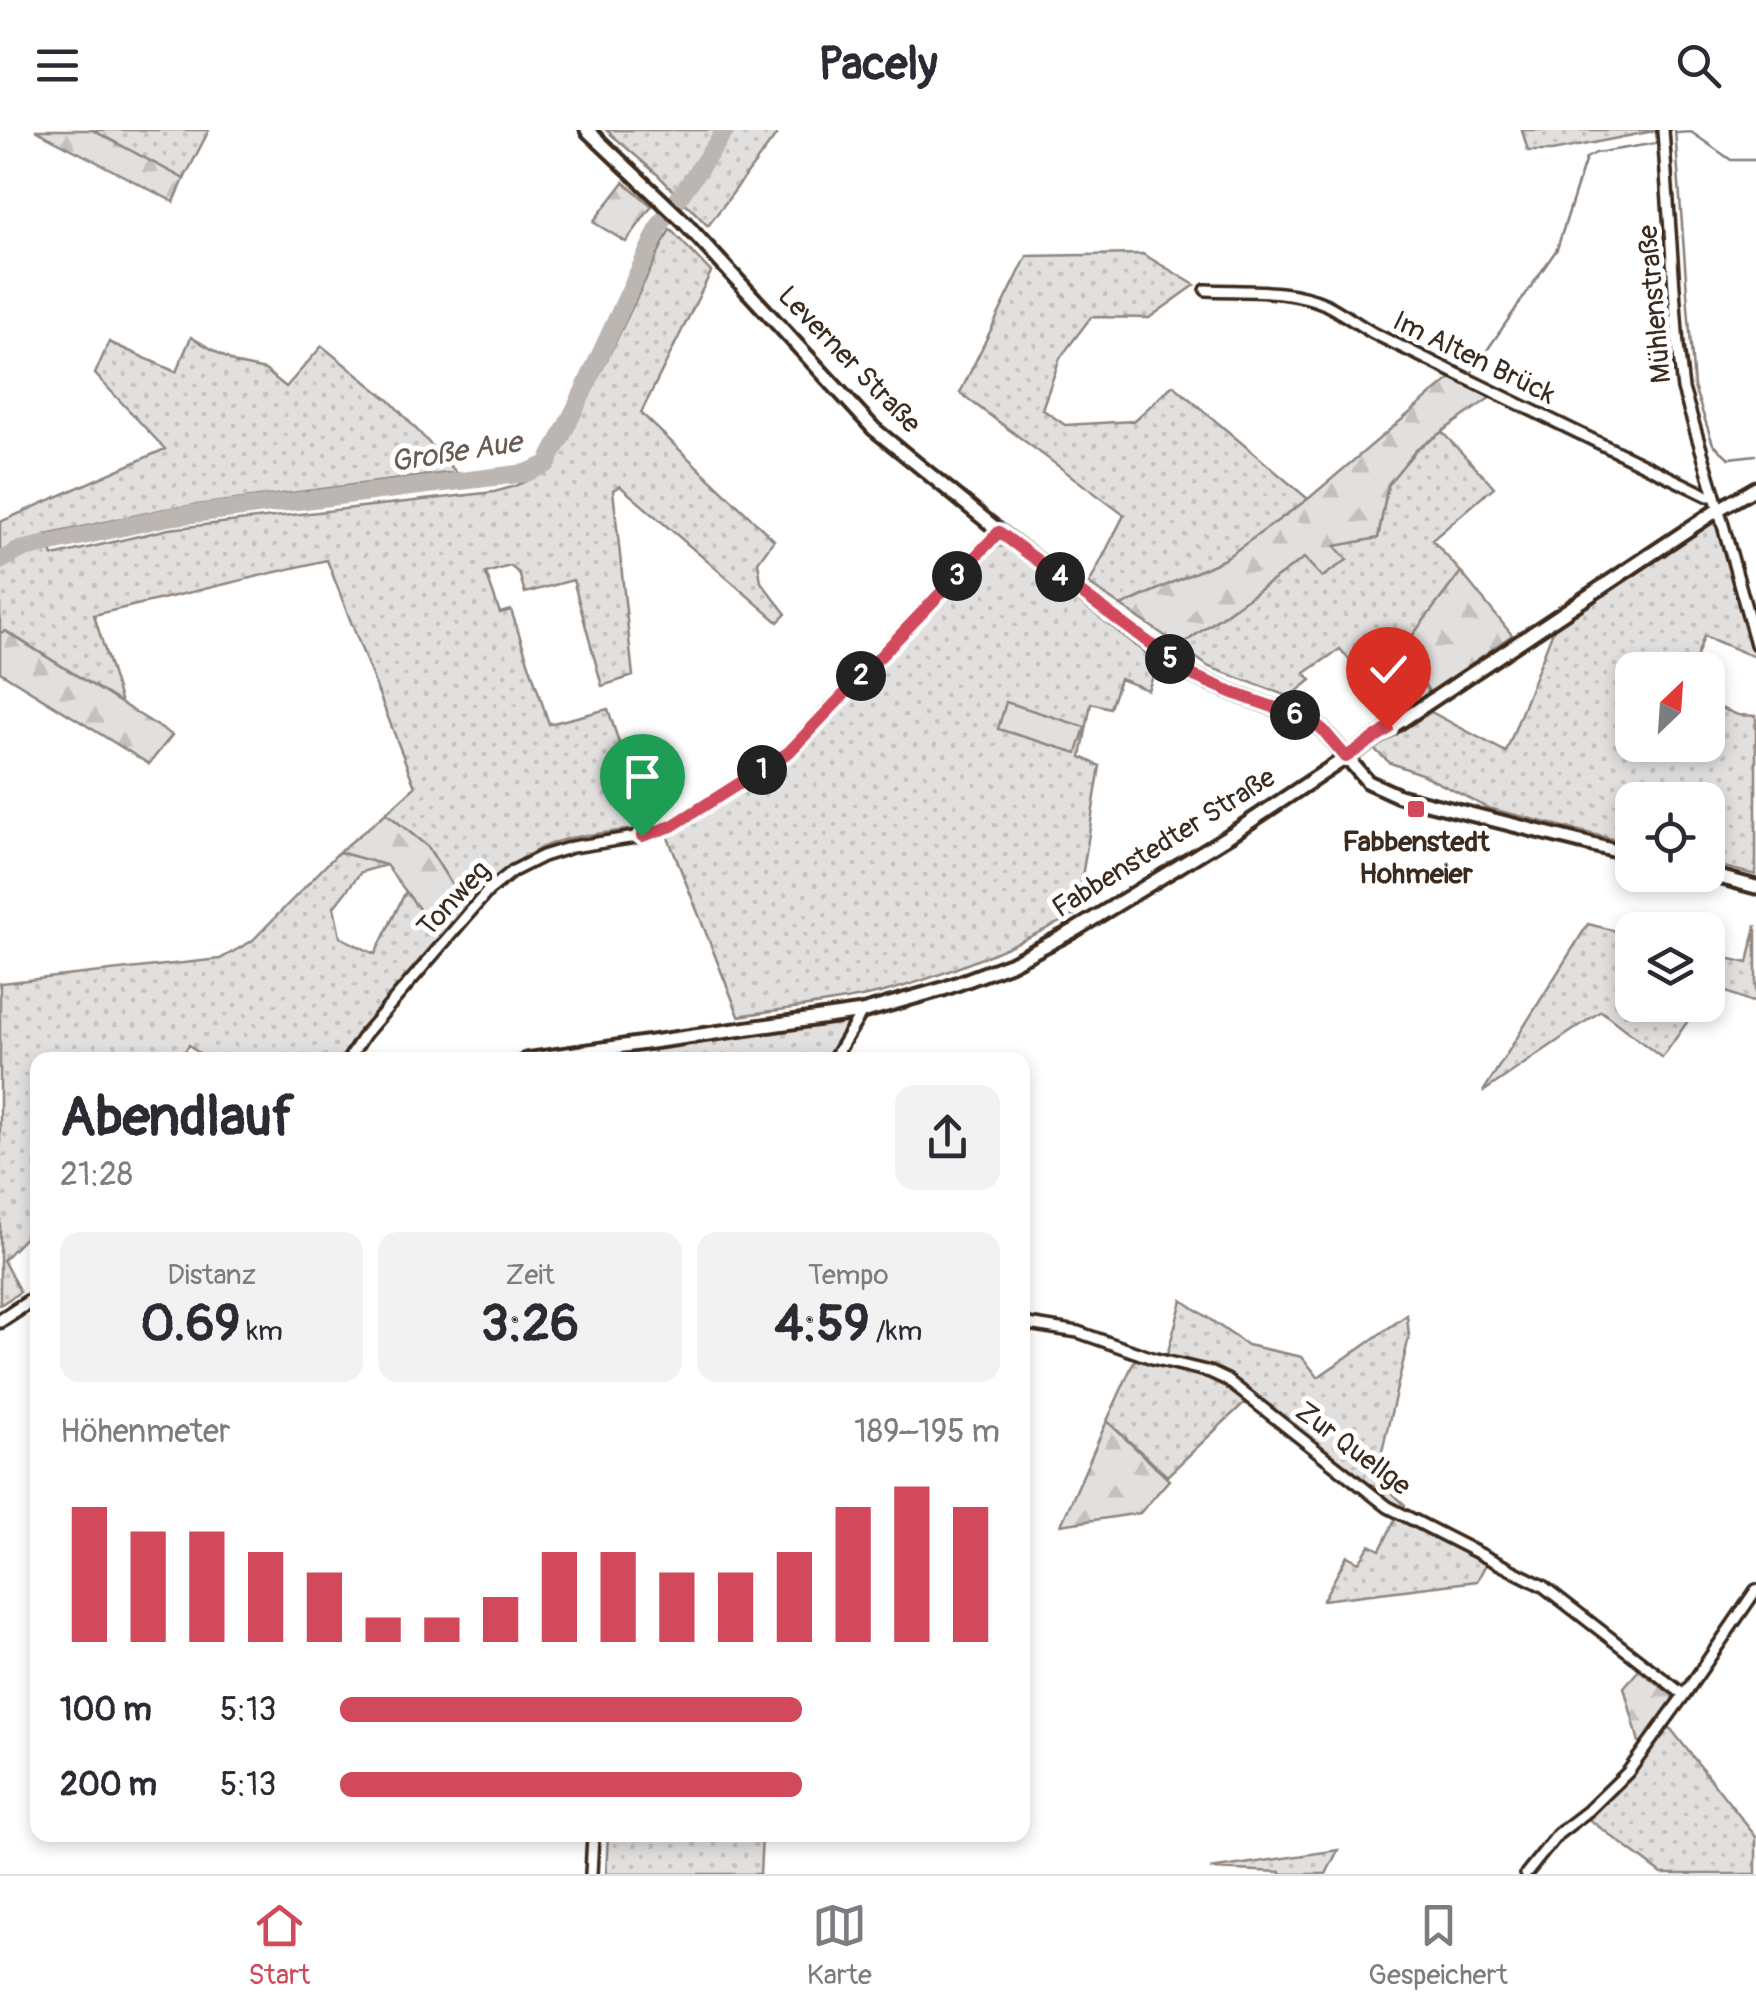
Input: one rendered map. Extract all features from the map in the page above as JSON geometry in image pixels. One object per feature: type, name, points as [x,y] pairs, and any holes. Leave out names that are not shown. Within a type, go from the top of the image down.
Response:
[{"type":"street","name":"Leverner Straße","points":[[588,130],[683,220],[874,429],[999,532],[1194,676],[1310,720],[1368,782],[1399,796],[1615,851]]},
{"type":"street","name":"Mühlenstraße","points":[[1665,137],[1683,389],[1756,644]]},
{"type":"street","name":"Im Alten Brück","points":[[1206,290],[1280,294],[1326,305],[1372,334],[1717,502]]},
{"type":"street","name":"Fabbenstedter Straße","points":[[582,1052],[862,1012],[943,989],[1010,964],[1075,930],[1230,835],[1717,502],[1756,488]]},
{"type":"street","name":"Tonweg","points":[[353,1052],[488,891],[513,870],[572,847],[642,836],[672,826],[789,752],[999,532]]},
{"type":"street","points":[[1725,879],[1756,887]]},
{"type":"street","points":[[837,1052],[862,1012]]},
{"type":"street","points":[[0,1321],[30,1301]]},
{"type":"street","name":"Zur Quellge","points":[[1030,1324],[1078,1332],[1227,1380],[1388,1507],[1542,1586],[1684,1695]]},
{"type":"street","points":[[1526,1874],[1558,1834],[1588,1812],[1628,1772],[1756,1590]]},
{"type":"street","points":[[591,1874],[593,1842]]},
{"type":"green space","points":[[35,130],[92,130],[184,179],[174,202]]},
{"type":"green space","points":[[92,130],[209,130],[184,179]]},
{"type":"green space","points":[[606,130],[780,130],[708,226]]},
{"type":"green space","points":[[1522,130],[1659,130],[1552,151],[1528,151]]},
{"type":"green space","points":[[624,182],[652,206],[626,242],[593,222]]},
{"type":"green space","points":[[670,229],[711,272],[641,413],[774,540],[758,562],[761,582],[786,614],[778,622],[620,486],[613,490],[633,676],[602,686],[573,580],[525,593],[519,573],[510,566],[486,573],[500,613],[511,610],[549,724],[608,709],[635,780],[664,823],[570,838],[540,848],[500,874],[465,906],[428,847],[386,813],[415,787],[327,560],[94,615],[121,703],[6,631],[0,633],[0,522],[165,449],[95,374],[109,342],[176,372],[191,337],[237,364],[265,370],[286,387],[322,346],[390,401],[456,472],[165,509],[46,535],[53,556],[169,529],[494,492],[534,476],[565,446]]},
{"type":"green space","points":[[1143,254],[1195,285],[1149,318],[1091,317],[1060,358],[1042,409],[1065,425],[1134,421],[1173,385],[1308,499],[1223,560],[1121,606],[1089,584],[1124,515],[960,393],[1027,256]]},
{"type":"green space","points":[[1452,377],[1491,397],[1416,450],[1388,484],[1378,538],[1335,546],[1347,560],[1322,577],[1304,558],[1180,646],[1121,606],[1223,560],[1308,499]]},
{"type":"green space","points":[[1442,432],[1494,487],[1432,540],[1461,572],[1402,649],[1430,693],[1396,714],[1340,649],[1305,673],[1311,680],[1290,697],[1209,667],[1180,646],[1304,558],[1334,546],[1378,538],[1388,484],[1416,450]]},
{"type":"green space","points":[[1714,519],[1755,657],[1704,636],[1698,652],[1615,652],[1615,762],[1725,762],[1725,710],[1756,716],[1756,875],[1725,867],[1725,782],[1615,782],[1615,840],[1488,808],[1390,763],[1374,749],[1431,712],[1506,752],[1554,628]]},
{"type":"green space","points":[[994,546],[1009,547],[1159,660],[1148,690],[1120,679],[1110,708],[1091,703],[1081,757],[1100,766],[1076,914],[982,958],[909,985],[848,1000],[739,1016],[667,835],[791,759]]},
{"type":"green space","points":[[1461,572],[1512,635],[1430,693],[1402,649]]},
{"type":"green space","points":[[5,631],[172,735],[149,764],[0,672],[0,633]]},
{"type":"green space","points":[[1006,702],[1085,727],[1077,753],[998,729]]},
{"type":"green space","points":[[386,813],[428,847],[465,906],[441,938],[386,865],[339,852]]},
{"type":"green space","points":[[339,852],[386,865],[361,872],[334,907],[340,937],[375,954],[406,891],[441,938],[366,1024],[347,1052],[197,1052],[189,1045],[184,1052],[30,1052],[30,1232],[3,1260],[20,1292],[0,1305],[0,983],[220,959],[252,941]]},
{"type":"green space","points":[[1588,924],[1615,931],[1615,1022],[1601,1011],[1483,1092]]},
{"type":"green space","points":[[1756,925],[1756,1000],[1752,1002],[1725,992],[1725,958],[1748,963]]},
{"type":"green space","points":[[852,1018],[860,1026],[845,1052],[654,1052],[653,1046]]},
{"type":"green space","points":[[1615,1022],[1687,1022],[1662,1058]]},
{"type":"green space","points":[[1182,1300],[1247,1345],[1302,1357],[1318,1377],[1407,1315],[1409,1337],[1376,1477],[1405,1505],[1402,1511],[1389,1505],[1229,1378],[1166,1359]]},
{"type":"green space","points":[[1136,1357],[1221,1382],[1245,1402],[1167,1476],[1107,1421]]},
{"type":"green space","points":[[1107,1421],[1169,1480],[1140,1513],[1061,1525]]},
{"type":"green space","points":[[1396,1518],[1486,1564],[1477,1581],[1323,1600],[1347,1556],[1359,1562],[1370,1545],[1380,1550]]},
{"type":"green space","points":[[1639,1670],[1672,1695],[1673,1701],[1640,1746],[1624,1687]]},
{"type":"green space","points":[[1667,1724],[1756,1837],[1756,1874],[1662,1874],[1586,1817]]},
{"type":"green space","points":[[608,1842],[762,1842],[760,1874],[606,1874]]},
{"type":"green space","points":[[1338,1850],[1326,1874],[1210,1869]]},
{"type":"waterway","name":"Große Aue","points":[[0,561],[20,550],[168,517],[526,473],[547,464],[660,225],[726,130]]},
{"type":"waterway","points":[[1675,130],[1694,387],[1713,444],[1729,458],[1756,455]]},
{"type":"waterway","points":[[1677,133],[1691,132],[1731,160],[1756,160]]},
{"type":"waterway","points":[[1472,372],[1557,249],[1586,158],[1657,143]]},
{"type":"place","name":"Fabbenstedt Hohmeier","points":[[1416,809]]},
{"type":"route","points":[[642,836],[672,826],[789,752],[999,532],[1194,676],[1310,720],[1346,757],[1388,729]]}]
